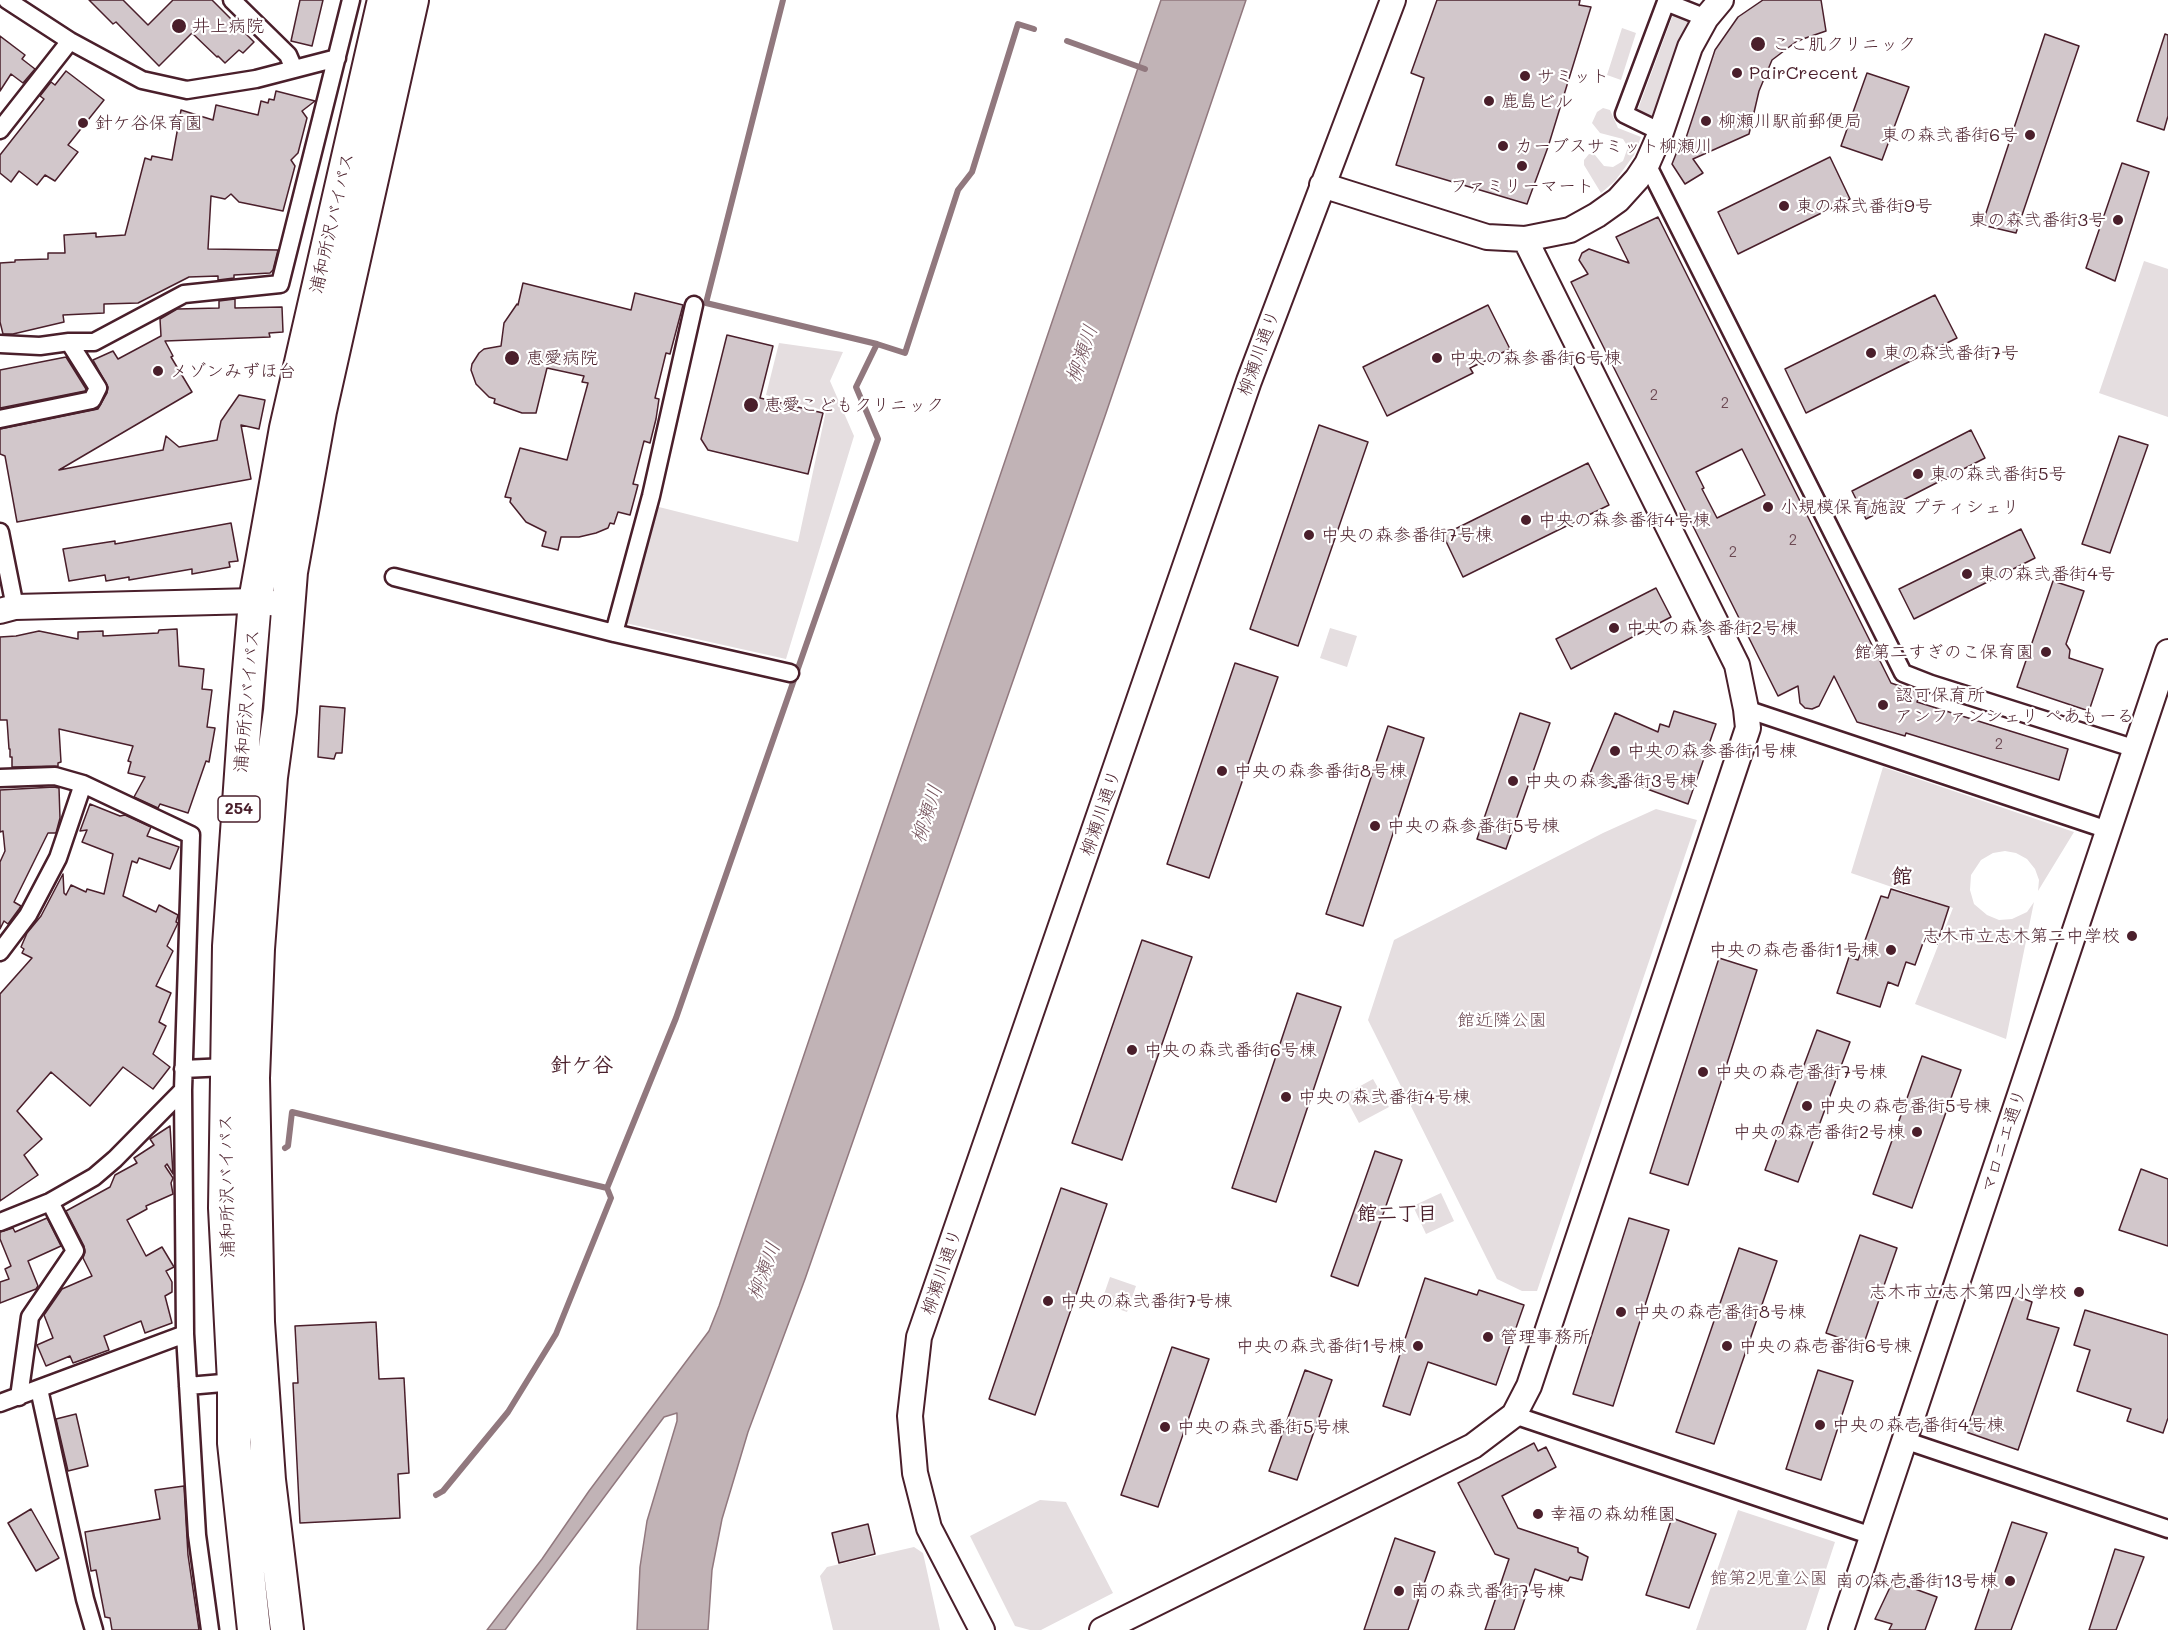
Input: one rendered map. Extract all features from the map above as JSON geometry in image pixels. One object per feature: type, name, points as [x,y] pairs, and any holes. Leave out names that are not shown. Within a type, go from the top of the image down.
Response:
[{"type":"highway","name":"浦和所沢バイパス","points":[[287,1630],[269,1480],[229,946],[255,600],[289,417],[384,0]]},
{"type":"highway","name":"浦和所沢バイパス","points":[[254,1630],[234,1443],[234,1382],[225,1208],[240,1073],[258,949],[271,777],[280,711],[291,572],[320,411],[412,0]]},
{"type":"street","points":[[7,0],[70,41],[142,80],[187,90],[256,79],[337,58]]},
{"type":"street","points":[[232,0],[288,56],[294,69]]},
{"type":"street","points":[[0,344],[40,346],[69,342],[94,342],[184,294],[280,284],[351,0]]},
{"type":"street","name":"柳瀬川通り","points":[[982,1630],[929,1528],[915,1473],[910,1416],[919,1337],[1249,381],[1393,0]]},
{"type":"street","points":[[1322,185],[1471,233],[1507,240],[1525,240],[1570,230],[1597,215],[1627,190],[1647,164],[1661,132],[1690,47],[1713,9],[1666,2],[1624,114],[1661,132]]},
{"type":"street","points":[[0,130],[70,41]]},
{"type":"street","points":[[1647,164],[1903,673],[2136,749]]},
{"type":"street","points":[[1102,1630],[1473,1446],[1514,1415],[1529,1386],[1748,728],[1737,665],[1525,240]]},
{"type":"street","points":[[614,633],[651,496],[694,305]]},
{"type":"street","points":[[0,419],[92,400],[98,388],[69,342]]},
{"type":"street","points":[[0,532],[7,609],[255,600],[287,605]]},
{"type":"street","points":[[394,577],[614,633],[790,673]]},
{"type":"street","name":"マロニエ通り","points":[[1841,1630],[2168,652]]},
{"type":"street","points":[[1746,709],[2108,830]]},
{"type":"street","points":[[0,778],[55,776],[83,784],[191,835],[183,1069],[185,1334],[197,1535],[210,1630]]},
{"type":"street","points":[[0,951],[28,915],[58,858],[83,784]]},
{"type":"street","points":[[183,1069],[240,1073]]},
{"type":"street","points":[[0,1222],[50,1202],[94,1177],[115,1159],[183,1090]]},
{"type":"street","points":[[19,1397],[30,1317],[75,1251],[50,1202]]},
{"type":"street","points":[[0,1403],[185,1334]]},
{"type":"street","points":[[188,1386],[234,1382]]},
{"type":"street","points":[[39,1389],[84,1599],[94,1630]]},
{"type":"street","points":[[1514,1415],[1872,1536]]},
{"type":"street","points":[[1904,1440],[2168,1528]]},
{"type":"green space","points":[[1674,12],[1691,17],[1654,117],[1637,112]]},
{"type":"green space","points":[[1622,28],[1636,33],[1621,80],[1607,75]]},
{"type":"green space","points":[[1603,108],[1610,110],[1618,128],[1641,137],[1634,155],[1615,181],[1601,193],[1584,165],[1584,160],[1589,154],[1595,155],[1604,166],[1613,167],[1623,161],[1628,147],[1623,139],[1600,133],[1592,123],[1597,112]]},
{"type":"green space","points":[[2144,261],[2168,269],[2168,417],[2099,393]]},
{"type":"green space","points":[[779,343],[843,352],[830,381],[854,436],[786,659],[625,623],[655,506],[798,542],[826,411],[766,395]]},
{"type":"green space","points":[[1330,628],[1357,636],[1347,667],[1320,658]]},
{"type":"green space","points":[[1883,767],[2074,832],[2038,891],[2039,880],[2035,869],[2027,859],[2016,853],[2005,851],[1993,853],[1981,860],[1971,875],[1970,890],[1974,904],[1987,915],[1999,920],[2012,919],[2027,912],[2034,902],[2006,1039],[1915,1004],[1953,908],[1851,873]]},
{"type":"green space","name":"館近隣公園","points":[[1656,809],[1697,820],[1537,1291],[1522,1291],[1497,1279],[1368,1020],[1394,940],[1603,833]]},
{"type":"green space","points":[[1373,1079],[1389,1107],[1359,1123],[1344,1095]]},
{"type":"green space","points":[[1441,1193],[1454,1221],[1426,1234],[1413,1206]]},
{"type":"green space","points":[[1110,1277],[1136,1286],[1127,1312],[1101,1303]]},
{"type":"green space","points":[[1040,1500],[1066,1502],[1113,1593],[1041,1630],[1030,1630],[1015,1626],[970,1536]]},
{"type":"green space","name":"館第2児童公園","points":[[1738,1510],[1835,1542],[1806,1630],[1696,1630]]},
{"type":"green space","points":[[914,1547],[923,1553],[940,1630],[833,1630],[820,1576],[827,1567]]},
{"type":"water","name":"柳瀬川","points":[[1161,0],[1246,0],[1105,416],[805,1279],[748,1432],[722,1519],[712,1570],[708,1630],[637,1630],[640,1567],[647,1521],[677,1421],[677,1413],[664,1417],[505,1630],[487,1630],[542,1559],[589,1491],[709,1331]]},
{"type":"building","points":[[89,0],[123,0],[148,25],[173,0],[212,0],[254,42],[243,53],[239,50],[225,63],[192,33],[159,66],[116,22],[113,24]]},
{"type":"building","points":[[300,0],[323,0],[312,46],[291,41]]},
{"type":"building","name":"鹿島ビル","points":[[1437,0],[1580,0],[1579,5],[1591,7],[1548,147],[1527,204],[1396,165],[1424,78],[1411,73]]},
{"type":"building","name":"PairCrecent","points":[[1763,0],[1821,0],[1826,31],[1797,41],[1772,60],[1759,91],[1749,134],[1693,159],[1703,173],[1685,184],[1672,164],[1678,149],[1682,150],[1715,50],[1738,17]]},
{"type":"building","name":"東の森弐番街6号","points":[[2045,34],[2079,46],[2016,233],[1982,225]]},
{"type":"building","points":[[2165,34],[2168,35],[2168,116],[2164,130],[2137,121]]},
{"type":"building","points":[[0,36],[25,55],[22,59],[35,69],[23,83],[11,74],[0,91]]},
{"type":"building","points":[[66,71],[104,100],[68,145],[78,152],[55,181],[45,175],[37,185],[19,171],[11,182],[0,173],[0,155],[44,99],[40,96],[51,82],[55,85]]},
{"type":"building","points":[[1867,73],[1909,87],[1882,160],[1841,146]]},
{"type":"building","points":[[276,91],[315,101],[302,111],[307,118],[298,153],[291,160],[295,166],[283,211],[239,202],[231,194],[225,199],[211,196],[208,249],[278,250],[273,270],[270,273],[234,275],[234,278],[218,280],[218,276],[189,277],[138,303],[104,304],[104,313],[63,315],[64,322],[13,334],[3,334],[0,322],[0,263],[48,259],[48,253],[65,253],[64,235],[96,233],[96,237],[125,235],[145,158],[151,160],[152,156],[172,160],[181,110],[213,120],[216,105],[258,115],[261,101],[268,103],[269,99],[274,100]]},
{"type":"building","name":"東の森弐番街9号","points":[[1830,157],[1850,199],[1738,254],[1718,212]]},
{"type":"building","name":"東の森弐番街3号","points":[[2122,163],[2149,172],[2115,281],[2086,268]]},
{"type":"building","points":[[1658,217],[1891,683],[1920,693],[1917,702],[2068,749],[2059,780],[1906,733],[1905,736],[1857,722],[1834,676],[1819,706],[1812,709],[1805,708],[1800,703],[1798,686],[1778,696],[1571,282],[1588,274],[1579,260],[1582,253],[1589,249],[1629,263],[1616,237]],"holes":[[[1742,449],[1765,495],[1717,518],[1696,472]]]},
{"type":"building","points":[[523,283],[631,310],[635,293],[683,305],[670,354],[666,353],[655,398],[659,399],[656,419],[650,443],[644,441],[633,484],[638,485],[630,515],[618,512],[614,524],[610,523],[608,528],[596,533],[579,537],[561,537],[558,550],[542,546],[546,532],[526,522],[510,502],[511,498],[505,497],[520,448],[567,460],[588,383],[582,382],[584,376],[547,368],[536,413],[522,413],[494,403],[495,399],[489,397],[476,384],[471,370],[472,364],[484,349],[501,346],[504,323],[518,305]]},
{"type":"building","name":"東の森弐番街7号","points":[[1935,295],[1957,338],[1806,413],[1785,369]]},
{"type":"building","points":[[235,299],[235,308],[282,307],[283,332],[269,333],[270,337],[165,341],[173,356],[171,357],[192,392],[59,470],[163,450],[166,436],[179,447],[217,440],[221,421],[239,395],[265,400],[259,429],[241,425],[251,479],[17,522],[5,456],[0,454],[0,429],[98,409],[108,387],[93,360],[113,351],[118,359],[161,336],[160,319],[177,309],[219,308],[219,301]]},
{"type":"building","name":"中央の森参番街6号棟","points":[[1488,305],[1510,349],[1470,368],[1473,373],[1387,416],[1363,367]]},
{"type":"building","name":"恵愛こどもクリニック","points":[[727,335],[773,346],[760,398],[823,413],[808,474],[708,450],[701,439]]},
{"type":"building","points":[[66,357],[86,389],[85,391],[0,408],[0,370]]},
{"type":"building","name":"中央の森参番街7号棟","points":[[1319,425],[1368,442],[1298,646],[1250,629]]},
{"type":"building","name":"東の森弐番街5号","points":[[1971,430],[1985,458],[1866,519],[1852,491]]},
{"type":"building","points":[[2119,436],[2148,445],[2110,553],[2082,544]]},
{"type":"building","name":"中央の森参番街4号棟","points":[[1588,463],[1609,505],[1463,577],[1443,535]]},
{"type":"building","points":[[231,523],[238,561],[229,562],[230,567],[192,574],[192,569],[129,580],[129,577],[106,581],[105,575],[69,581],[63,549],[115,541],[115,544]]},
{"type":"building","name":"東の森弐番街4号","points":[[2021,529],[2035,558],[1914,619],[1899,589]]},
{"type":"building","points":[[2053,581],[2084,591],[2066,644],[2070,650],[2069,658],[2103,669],[2089,711],[2017,687]]},
{"type":"building","name":"中央の森参番街2号棟","points":[[1656,588],[1671,617],[1571,669],[1556,639]]},
{"type":"building","points":[[177,629],[179,666],[204,669],[202,689],[212,690],[207,727],[215,728],[209,762],[206,761],[188,813],[160,804],[158,808],[134,797],[145,777],[128,773],[131,762],[128,761],[133,746],[59,729],[61,762],[58,766],[12,767],[7,720],[0,720],[0,637],[39,631],[78,639],[78,632],[103,631],[103,636],[158,633],[159,630]]},
{"type":"building","name":"中央の森参番街8号棟","points":[[1235,663],[1278,677],[1209,878],[1167,864]]},
{"type":"building","points":[[320,706],[345,708],[342,753],[336,753],[334,759],[318,757]]},
{"type":"building","points":[[1674,711],[1716,724],[1688,804],[1620,779],[1616,788],[1588,778],[1615,713],[1658,732],[1660,724],[1669,727]]},
{"type":"building","name":"中央の森参番街3号棟","points":[[1520,713],[1550,723],[1506,849],[1477,839]]},
{"type":"building","name":"中央の森参番街5号棟","points":[[1388,726],[1424,738],[1363,926],[1326,914]]},
{"type":"building","points":[[59,788],[60,818],[56,833],[48,833],[14,902],[21,906],[8,924],[4,921],[0,929],[0,862],[5,851],[3,831],[0,832],[0,790]]},
{"type":"building","points":[[90,804],[120,816],[125,815],[151,827],[147,836],[179,847],[170,869],[139,858],[137,863],[132,861],[123,896],[156,912],[159,905],[178,915],[176,922],[178,923],[167,946],[173,951],[156,986],[171,993],[159,1022],[166,1026],[153,1054],[170,1067],[153,1089],[123,1067],[90,1106],[51,1072],[17,1111],[42,1139],[24,1155],[38,1175],[0,1201],[0,994],[32,958],[22,953],[24,949],[21,947],[27,933],[41,916],[63,874],[66,895],[71,885],[86,892],[87,889],[104,894],[113,854],[82,842],[87,830],[80,831]]},
{"type":"building","name":"中央の森壱番街1号棟","points":[[1891,889],[1949,907],[1937,944],[1924,940],[1915,965],[1906,962],[1898,986],[1888,982],[1880,1007],[1837,993],[1849,957],[1858,960],[1881,896],[1888,898]]},
{"type":"building","name":"中央の森弐番街6号棟","points":[[1142,940],[1192,957],[1122,1160],[1072,1143]]},
{"type":"building","name":"中央の森壱番街7号棟","points":[[1719,958],[1757,970],[1688,1185],[1650,1173]]},
{"type":"building","name":"中央の森弐番街4号棟","points":[[1297,993],[1341,1007],[1276,1202],[1232,1188]]},
{"type":"building","name":"中央の森壱番街5号棟","points":[[1817,1030],[1850,1042],[1798,1182],[1765,1170]]},
{"type":"building","name":"中央の森壱番街2号棟","points":[[1922,1056],[1961,1070],[1912,1208],[1873,1194]]},
{"type":"building","points":[[170,1126],[173,1174],[167,1164],[165,1166],[173,1178],[171,1183],[173,1194],[146,1206],[147,1209],[127,1220],[146,1256],[162,1247],[174,1267],[166,1271],[172,1282],[172,1292],[165,1296],[172,1323],[145,1333],[141,1321],[104,1336],[109,1350],[73,1363],[70,1356],[46,1366],[37,1345],[53,1338],[44,1315],[62,1289],[92,1276],[83,1258],[84,1246],[66,1211],[110,1187],[115,1175],[137,1163],[134,1158],[154,1145],[150,1139]]},
{"type":"building","points":[[1375,1151],[1402,1160],[1358,1286],[1331,1276]]},
{"type":"building","points":[[2141,1169],[2168,1179],[2168,1246],[2119,1230]]},
{"type":"building","name":"中央の森弐番街7号棟","points":[[1061,1188],[1107,1204],[1035,1415],[989,1399]]},
{"type":"building","points":[[47,1218],[61,1246],[28,1261],[38,1286],[36,1289],[0,1303],[0,1282],[9,1279],[5,1269],[11,1266],[0,1239],[0,1232],[13,1228],[15,1232]]},
{"type":"building","name":"中央の森壱番街8号棟","points":[[1629,1218],[1669,1230],[1613,1406],[1573,1394]]},
{"type":"building","points":[[1860,1235],[1897,1248],[1863,1346],[1826,1333]]},
{"type":"building","name":"中央の森壱番街6号棟","points":[[1739,1248],[1777,1261],[1714,1444],[1676,1432]]},
{"type":"building","points":[[1425,1278],[1477,1295],[1479,1290],[1524,1305],[1496,1385],[1428,1362],[1410,1415],[1383,1406]]},
{"type":"building","points":[[2014,1295],[2032,1302],[2027,1319],[2059,1328],[2018,1450],[1966,1432]]},
{"type":"building","points":[[2085,1310],[2168,1335],[2168,1418],[2163,1433],[2127,1421],[2131,1409],[2077,1391],[2090,1350],[2074,1345]]},
{"type":"building","points":[[376,1322],[379,1379],[404,1378],[409,1473],[398,1474],[400,1518],[300,1523],[293,1383],[298,1383],[295,1326]]},
{"type":"building","name":"中央の森弐番街5号棟","points":[[1172,1347],[1209,1359],[1158,1507],[1121,1495]]},
{"type":"building","points":[[1305,1370],[1332,1380],[1297,1480],[1269,1471]]},
{"type":"building","name":"中央の森壱番街4号棟","points":[[1818,1370],[1853,1381],[1821,1480],[1786,1469]]},
{"type":"building","points":[[76,1414],[88,1466],[68,1471],[56,1419]]},
{"type":"building","points":[[1534,1443],[1538,1451],[1546,1447],[1556,1467],[1502,1496],[1518,1528],[1578,1548],[1578,1552],[1588,1557],[1582,1580],[1570,1577],[1568,1581],[1535,1569],[1514,1630],[1485,1630],[1509,1559],[1495,1554],[1458,1483]]},
{"type":"building","points":[[184,1486],[188,1555],[199,1630],[112,1630],[110,1618],[105,1617],[96,1570],[91,1571],[85,1532],[160,1519],[155,1490]]},
{"type":"building","points":[[31,1509],[59,1558],[36,1571],[8,1523]]},
{"type":"building","points":[[1672,1518],[1716,1534],[1689,1608],[1646,1595]]},
{"type":"building","name":"南の森壱番街13号棟","points":[[2012,1522],[2047,1533],[2011,1630],[1975,1630]]},
{"type":"building","points":[[868,1524],[875,1554],[839,1563],[832,1533]]},
{"type":"building","name":"南の森弐番街7号棟","points":[[1395,1538],[1435,1552],[1408,1630],[1364,1630]]},
{"type":"building","points":[[2115,1549],[2144,1557],[2116,1630],[2089,1630]]},
{"type":"building","points":[[1893,1581],[1937,1597],[1925,1630],[1889,1630],[1892,1624],[1875,1619]]},
{"type":"waterway","points":[[285,1148],[288,1146],[292,1112],[607,1188],[676,1018],[878,439],[856,387],[877,344],[706,303],[783,0]]},
{"type":"waterway","points":[[877,344],[905,353],[958,190],[972,172],[1018,24],[1034,29]]},
{"type":"waterway","points":[[1067,41],[1145,69]]},
{"type":"waterway","points":[[436,1495],[443,1491],[508,1412],[556,1334],[611,1198],[607,1188]]},
{"type":"place","name":"井上病院","points":[[179,26]]},
{"type":"place","name":"ここ肌クリニック","points":[[1758,44]]},
{"type":"place","name":"PairCrecent","points":[[1737,73]]},
{"type":"place","name":"サミット","points":[[1525,76]]},
{"type":"place","name":"鹿島ビル","points":[[1489,101]]},
{"type":"place","name":"柳瀬川駅前郵便局","points":[[1706,121]]},
{"type":"place","name":"針ケ谷保育園","points":[[83,123]]},
{"type":"place","name":"東の森弐番街6号","points":[[2030,135]]},
{"type":"place","name":"カーブスサミット柳瀬川","points":[[1503,146]]},
{"type":"place","name":"ファミリーマート","points":[[1522,166]]},
{"type":"place","name":"東の森弐番街9号","points":[[1784,206]]},
{"type":"place","name":"東の森弐番街3号","points":[[2118,220]]},
{"type":"place","name":"東の森弐番街7号","points":[[1871,353]]},
{"type":"place","name":"恵愛病院","points":[[512,358]]},
{"type":"place","name":"中央の森参番街6号棟","points":[[1437,358]]},
{"type":"place","name":"メゾンみずほ台","points":[[158,371]]},
{"type":"place","name":"恵愛こどもクリニック","points":[[751,405]]},
{"type":"place","name":"東の森弐番街5号","points":[[1918,474]]},
{"type":"place","name":"小規模保育施設 プティシェリ","points":[[1768,507]]},
{"type":"place","name":"中央の森参番街4号棟","points":[[1526,520]]},
{"type":"place","name":"中央の森参番街7号棟","points":[[1309,535]]},
{"type":"place","name":"東の森弐番街4号","points":[[1967,574]]},
{"type":"place","name":"中央の森参番街2号棟","points":[[1614,628]]},
{"type":"place","name":"館第二すぎのこ保育園","points":[[2046,652]]},
{"type":"place","name":"認可保育所 アンファンシェリ ぺあもーる","points":[[1883,705]]},
{"type":"place","name":"中央の森参番街1号棟","points":[[1615,751]]},
{"type":"place","name":"中央の森参番街8号棟","points":[[1222,771]]},
{"type":"place","name":"中央の森参番街3号棟","points":[[1513,781]]},
{"type":"place","name":"中央の森参番街5号棟","points":[[1375,826]]},
{"type":"place","name":"志木市立志木第二中学校","points":[[2132,936]]},
{"type":"place","name":"中央の森壱番街1号棟","points":[[1891,950]]},
{"type":"place","name":"中央の森弐番街6号棟","points":[[1132,1050]]},
{"type":"place","name":"中央の森壱番街7号棟","points":[[1703,1072]]},
{"type":"place","name":"中央の森弐番街4号棟","points":[[1286,1097]]},
{"type":"place","name":"中央の森壱番街5号棟","points":[[1807,1106]]},
{"type":"place","name":"中央の森壱番街2号棟","points":[[1917,1132]]},
{"type":"place","name":"志木市立志木第四小学校","points":[[2079,1292]]},
{"type":"place","name":"中央の森弐番街7号棟","points":[[1048,1301]]},
{"type":"place","name":"中央の森壱番街8号棟","points":[[1621,1312]]},
{"type":"place","name":"管理事務所","points":[[1488,1337]]},
{"type":"place","name":"中央の森弐番街1号棟","points":[[1418,1346]]},
{"type":"place","name":"中央の森壱番街6号棟","points":[[1727,1346]]},
{"type":"place","name":"中央の森壱番街4号棟","points":[[1820,1425]]},
{"type":"place","name":"中央の森弐番街5号棟","points":[[1165,1427]]},
{"type":"place","name":"幸福の森幼稚園","points":[[1538,1514]]},
{"type":"place","name":"南の森壱番街13号棟","points":[[2010,1581]]},
{"type":"place","name":"南の森弐番街7号棟","points":[[1399,1591]]},
{"type":"district","name":"館","points":[[1902,877]]},
{"type":"district","name":"針ケ谷","points":[[582,1066]]},
{"type":"district","name":"館二丁目","points":[[1397,1214]]}]
